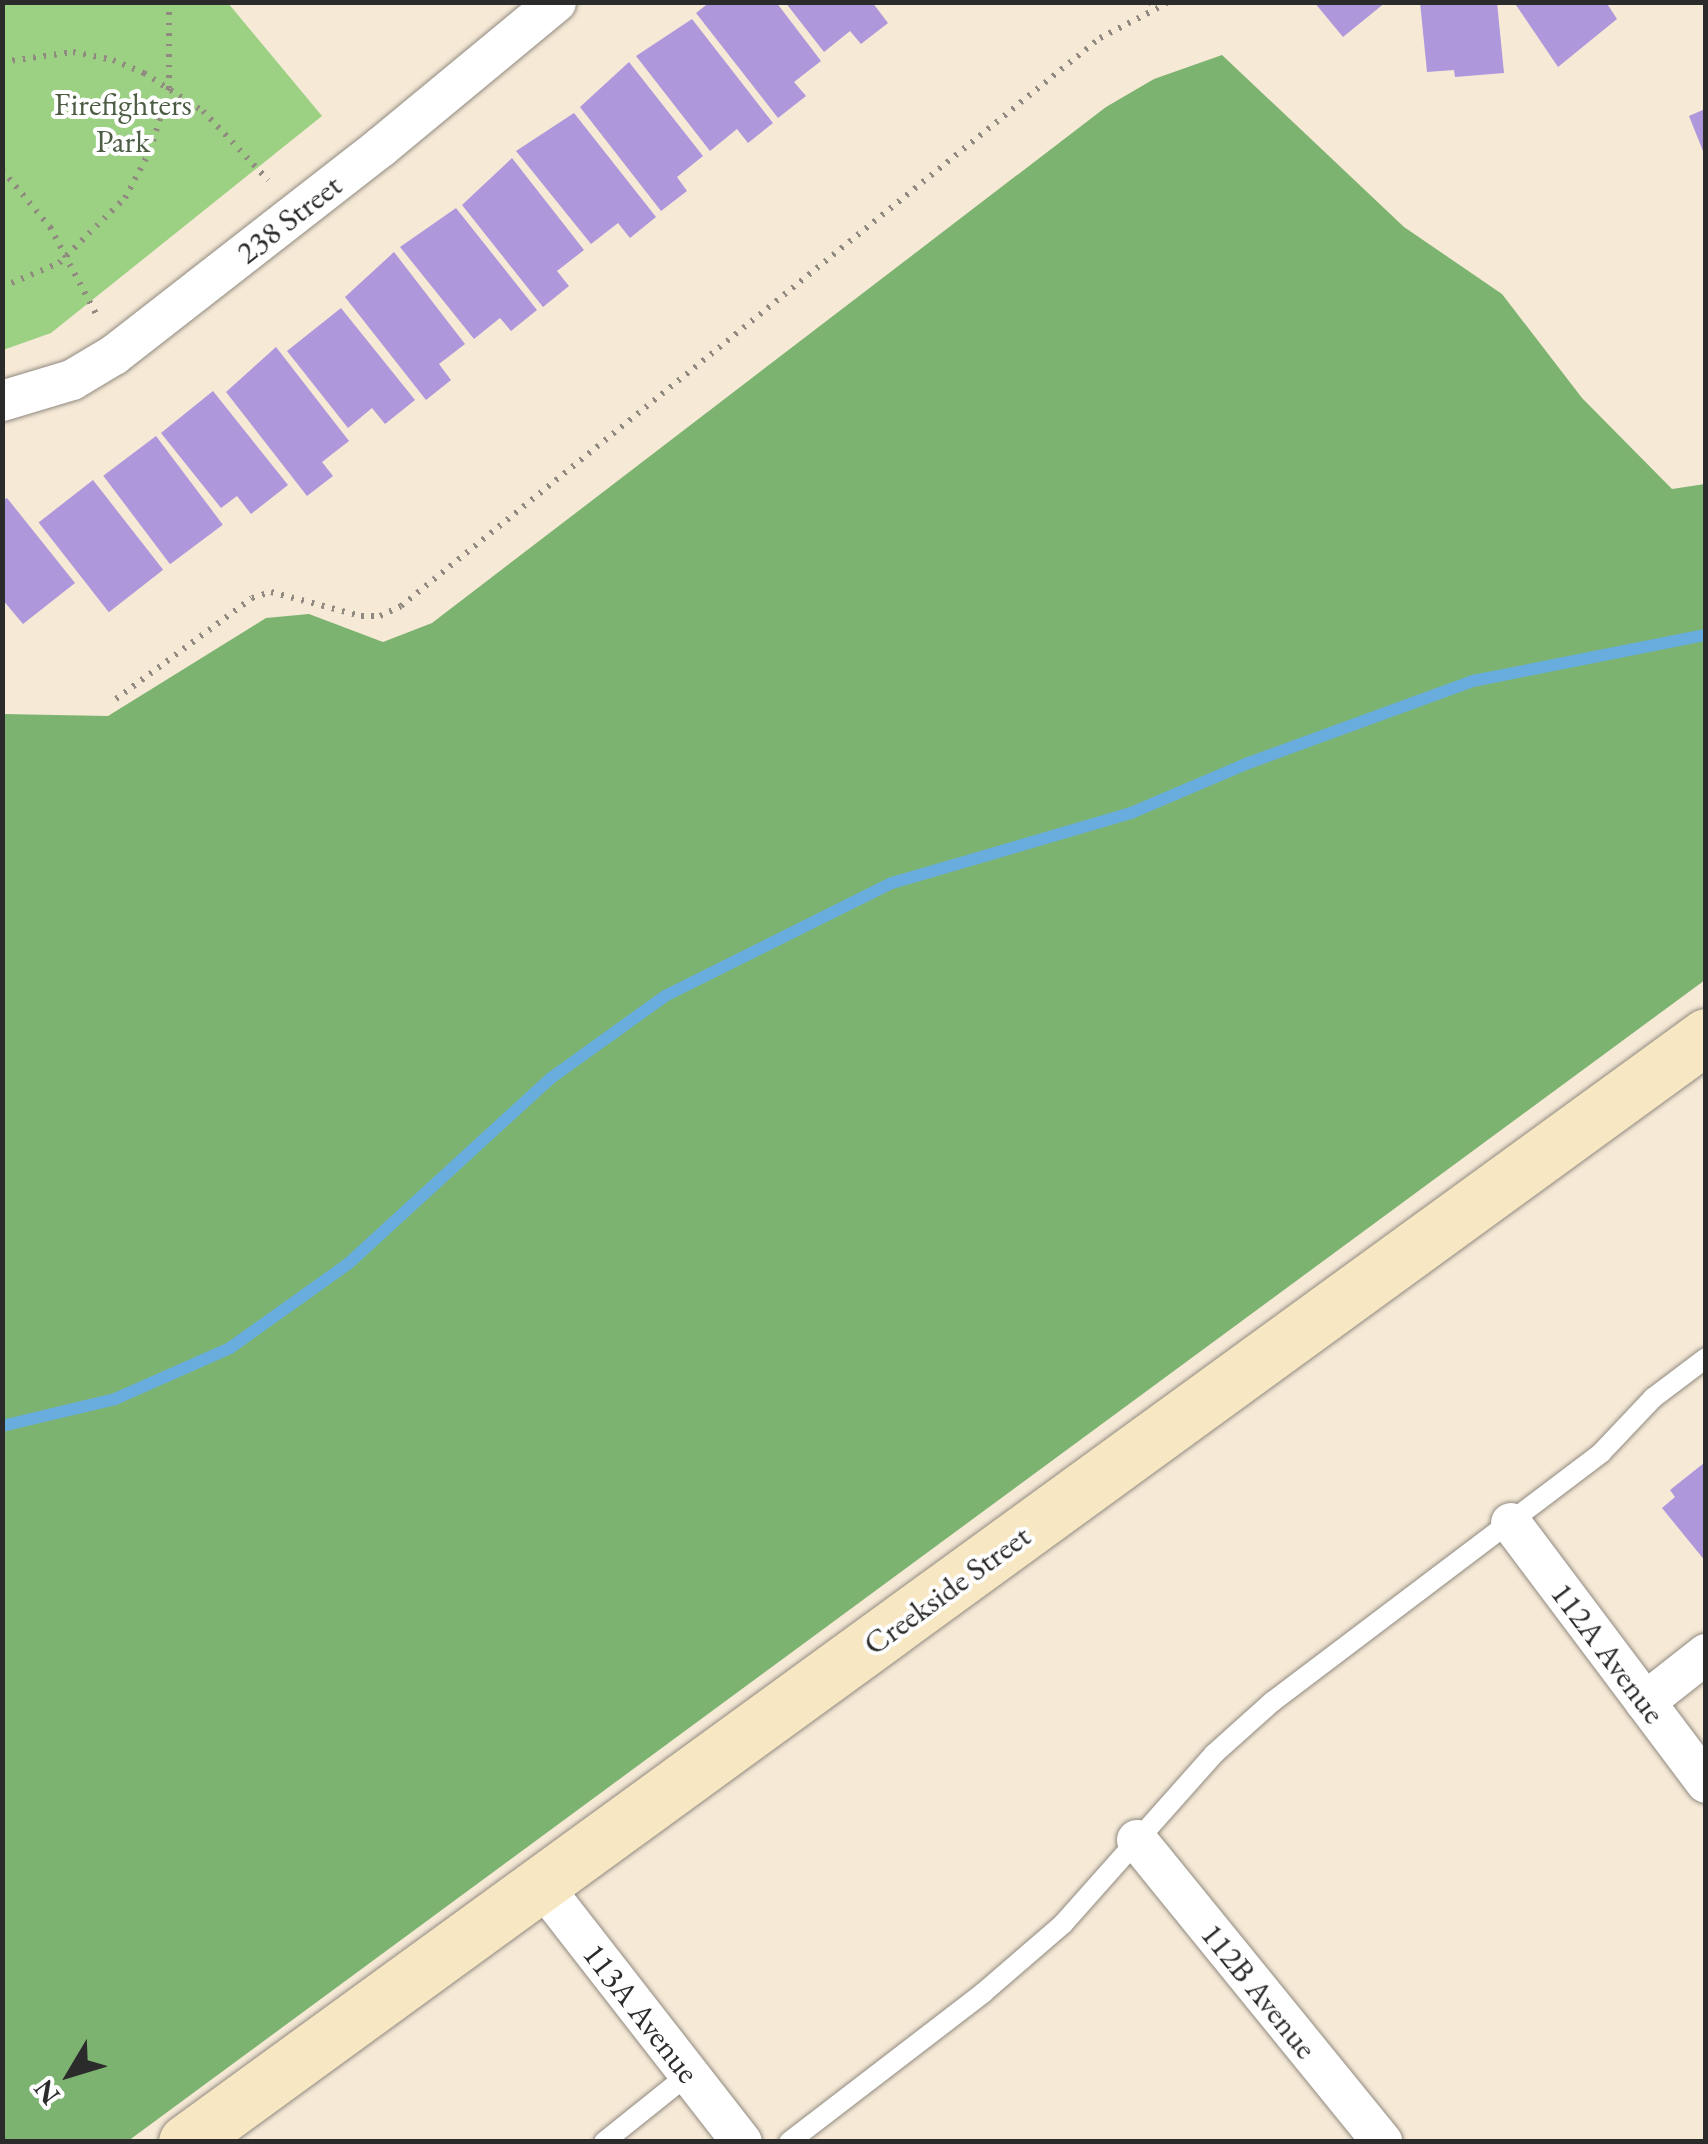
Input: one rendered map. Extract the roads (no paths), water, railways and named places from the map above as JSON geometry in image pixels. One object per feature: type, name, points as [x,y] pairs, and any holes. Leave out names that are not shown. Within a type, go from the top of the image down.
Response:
[{"type":"street","name":"238 Street","points":[[2,401],[72,380],[114,355],[381,146],[556,2]]},
{"type":"street","name":"Creekside Street","points":[[186,2142],[1706,1036]]},
{"type":"street","name":"112A Avenue","points":[[1511,1523],[1706,1783]]},
{"type":"street","points":[[1645,1702],[1706,1654]]},
{"type":"street","name":"112B Avenue","points":[[1137,1840],[1382,2142]]},
{"type":"street","name":"113A Avenue","points":[[541,1884],[742,2142]]},
{"type":"lane","points":[[789,2142],[983,1994],[1063,1924],[1214,1754],[1272,1702],[1600,1453],[1653,1398],[1706,1358]]},
{"type":"lane","points":[[604,2142],[689,2074]]},
{"type":"waterway","points":[[2,1426],[115,1399],[230,1348],[349,1263],[551,1078],[665,996],[892,883],[1131,813],[1246,764],[1473,681],[1706,635]]},
{"type":"park label","name":"Firefighters Park","points":[[123,124]]}]
